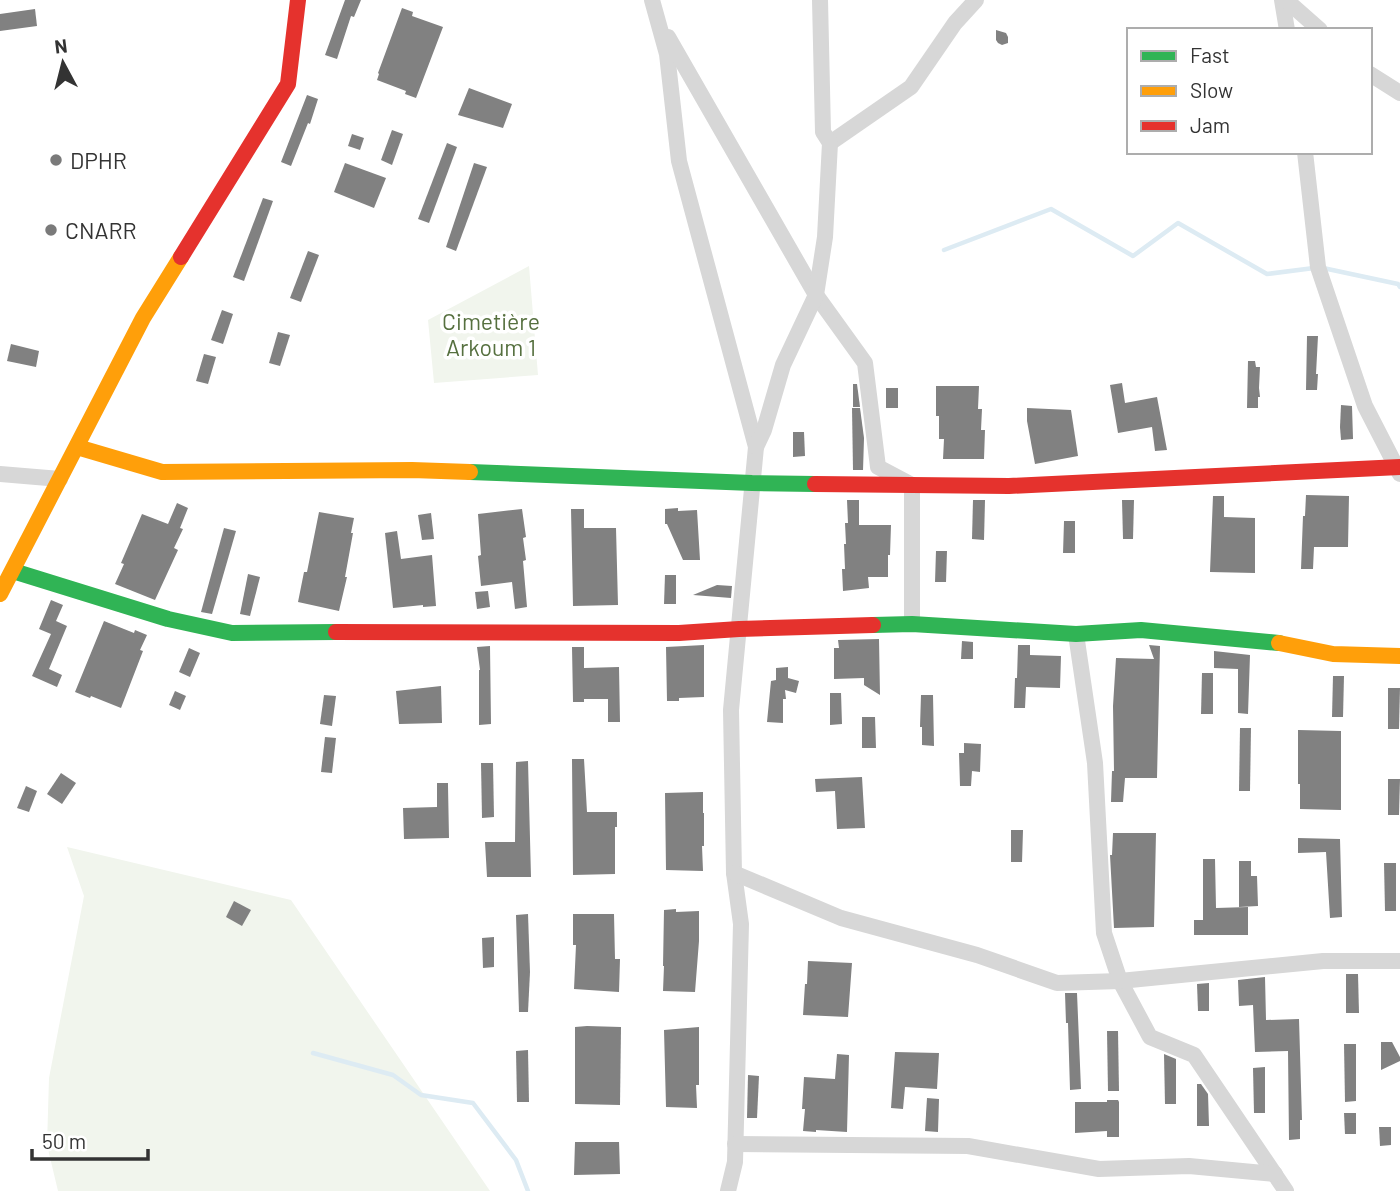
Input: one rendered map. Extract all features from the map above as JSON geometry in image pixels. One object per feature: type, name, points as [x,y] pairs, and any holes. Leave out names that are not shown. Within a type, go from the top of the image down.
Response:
[{"type":"street","points":[[0,594],[143,318],[288,84],[298,0]]},
{"type":"street","points":[[643,0],[657,17],[816,295],[865,363],[878,467],[912,485]]},
{"type":"street","points":[[652,0],[667,54],[679,161],[755,447],[731,710],[734,873],[741,924],[735,1162],[728,1191]]},
{"type":"street","points":[[755,447],[764,430],[783,365],[816,295],[825,237],[830,143],[823,132],[820,0]]},
{"type":"street","points":[[830,143],[911,86],[955,23],[976,0]]},
{"type":"street","points":[[1284,0],[1287,28]]},
{"type":"street","points":[[1284,0],[1318,28]]},
{"type":"street","points":[[1372,75],[1400,93]]},
{"type":"street","points":[[77,447],[162,472],[412,470],[752,483],[1009,486],[1399,469],[1365,405],[1318,267],[1305,154]]},
{"type":"street","points":[[0,474],[60,479]]},
{"type":"street","points":[[912,485],[912,624]]},
{"type":"street","points":[[13,571],[168,619],[232,633],[679,633],[912,624],[1076,635],[1141,630],[1285,645],[1333,654],[1400,656]]},
{"type":"street","points":[[1076,635],[1095,763],[1104,933],[1120,981],[1150,1037],[1194,1055],[1286,1191]]},
{"type":"street","points":[[734,873],[841,918],[976,954],[1057,982],[1120,981],[1322,961],[1400,961]]},
{"type":"street","points":[[735,1144],[968,1146],[1099,1169],[1189,1166],[1275,1174]]},
{"type":"green space","name":"Cimetière Arkoum 1","points":[[529,266],[538,375],[434,383],[428,320]]},
{"type":"green space","points":[[67,847],[291,900],[490,1191],[58,1191],[47,1145],[49,1078],[84,896]]},
{"type":"building","points":[[345,0],[361,0],[354,17],[351,16],[337,59],[325,55]]},
{"type":"building","points":[[402,8],[413,12],[412,16],[443,27],[416,98],[405,94],[406,91],[377,80]]},
{"type":"building","points":[[35,9],[37,26],[0,31],[0,14]]},
{"type":"building","points":[[996,30],[1006,33],[1008,43],[998,43]]},
{"type":"building","points":[[469,88],[512,104],[503,128],[458,115]]},
{"type":"building","points":[[307,95],[318,99],[291,166],[281,162]]},
{"type":"building","points":[[392,130],[403,134],[392,165],[381,160]]},
{"type":"building","points":[[352,134],[364,138],[360,150],[348,146]]},
{"type":"building","points":[[447,143],[457,147],[429,223],[418,219]]},
{"type":"building","points":[[345,163],[386,178],[374,208],[334,192]]},
{"type":"building","points":[[474,163],[487,167],[456,251],[446,247]]},
{"type":"building","points":[[263,198],[273,201],[244,281],[233,277]]},
{"type":"building","points":[[308,251],[319,255],[301,302],[290,298]]},
{"type":"building","points":[[222,310],[233,314],[223,344],[211,340]]},
{"type":"building","points":[[278,332],[290,335],[280,366],[269,363]]},
{"type":"building","points":[[1307,336],[1318,336],[1317,390],[1306,390]]},
{"type":"building","points":[[11,344],[39,351],[36,367],[7,361]]},
{"type":"building","points":[[204,354],[216,357],[208,384],[196,381]]},
{"type":"building","points":[[1248,361],[1255,361],[1256,367],[1260,367],[1258,408],[1247,408]]},
{"type":"building","points":[[1122,383],[1125,403],[1157,397],[1167,450],[1155,451],[1152,427],[1118,433],[1110,385]]},
{"type":"building","points":[[853,384],[857,384],[860,407],[853,407]]},
{"type":"building","points":[[936,386],[979,386],[978,409],[982,409],[981,430],[985,430],[984,459],[943,459],[944,439],[939,439]]},
{"type":"building","points":[[886,388],[898,388],[898,408],[886,408]]},
{"type":"building","points":[[1341,405],[1352,406],[1353,439],[1341,440]]},
{"type":"building","points":[[852,408],[860,408],[864,438],[863,470],[853,470]]},
{"type":"building","points":[[1027,408],[1071,410],[1078,456],[1035,464]]},
{"type":"building","points":[[793,432],[804,432],[805,456],[793,457]]},
{"type":"building","points":[[1306,495],[1349,496],[1348,547],[1314,547],[1313,569],[1301,569]]},
{"type":"building","points":[[1213,496],[1224,496],[1224,517],[1255,518],[1255,573],[1210,572]]},
{"type":"building","points":[[847,500],[859,500],[859,525],[891,525],[890,555],[888,577],[868,577],[869,588],[843,591],[845,523],[848,523]]},
{"type":"building","points":[[973,500],[985,500],[984,540],[972,539]]},
{"type":"building","points":[[1122,500],[1134,500],[1133,539],[1123,539]]},
{"type":"building","points":[[177,503],[188,508],[180,528],[183,529],[174,548],[178,550],[155,600],[115,584],[142,514],[168,524]]},
{"type":"building","points":[[678,508],[678,511],[697,510],[700,560],[683,560],[665,524],[665,509]]},
{"type":"building","points":[[522,509],[526,537],[523,538],[526,560],[523,561],[527,607],[515,609],[512,582],[481,586],[478,514]]},
{"type":"building","points":[[571,509],[584,509],[584,528],[616,528],[618,605],[573,606]]},
{"type":"building","points":[[319,512],[354,518],[347,577],[339,611],[298,602]]},
{"type":"building","points":[[431,513],[434,539],[422,540],[418,515]]},
{"type":"building","points":[[1064,521],[1075,521],[1075,553],[1063,553]]},
{"type":"building","points":[[224,528],[236,531],[212,614],[201,612]]},
{"type":"building","points":[[397,531],[401,559],[432,555],[436,606],[393,608],[385,533]]},
{"type":"building","points":[[936,551],[947,551],[946,582],[935,582]]},
{"type":"building","points":[[248,574],[260,577],[250,616],[240,614]]},
{"type":"building","points":[[665,575],[676,575],[676,604],[664,604]]},
{"type":"building","points":[[717,585],[732,586],[731,598],[693,595]]},
{"type":"building","points":[[488,591],[490,607],[477,609],[475,592]]},
{"type":"building","points":[[51,600],[63,605],[56,621],[67,626],[49,669],[62,675],[57,687],[32,676],[51,634],[39,629]]},
{"type":"building","points":[[104,621],[134,633],[135,630],[147,635],[121,708],[75,692]]},
{"type":"building","points":[[879,639],[880,695],[864,685],[864,678],[834,679],[834,648],[839,648],[838,640]]},
{"type":"building","points":[[962,641],[973,642],[973,659],[961,659]]},
{"type":"building","points":[[704,645],[704,697],[667,701],[666,647]]},
{"type":"building","points":[[1018,645],[1030,645],[1030,655],[1061,656],[1060,688],[1026,687],[1025,708],[1014,708]]},
{"type":"building","points":[[1149,645],[1160,646],[1157,778],[1125,778],[1123,802],[1111,802],[1116,658],[1154,659]]},
{"type":"building","points":[[490,646],[491,724],[479,725],[480,670],[477,647]]},
{"type":"building","points":[[572,647],[584,647],[584,668],[619,667],[620,722],[608,722],[608,699],[573,702]]},
{"type":"building","points":[[189,648],[200,653],[190,677],[179,672]]},
{"type":"building","points":[[1214,651],[1250,655],[1248,714],[1238,713],[1238,669],[1214,668]]},
{"type":"building","points":[[788,667],[788,678],[799,681],[796,693],[785,690],[783,723],[767,722],[771,681],[776,680],[776,668]]},
{"type":"building","points":[[1202,673],[1213,673],[1213,714],[1201,714]]},
{"type":"building","points":[[1333,676],[1344,676],[1343,717],[1332,717]]},
{"type":"building","points":[[441,686],[442,723],[399,724],[396,691]]},
{"type":"building","points":[[1388,688],[1400,688],[1399,729],[1388,729]]},
{"type":"building","points":[[175,691],[186,696],[180,710],[169,705]]},
{"type":"building","points":[[830,693],[841,693],[842,724],[830,725]]},
{"type":"building","points":[[324,695],[336,696],[332,726],[320,724]]},
{"type":"building","points":[[921,695],[933,695],[934,746],[922,745]]},
{"type":"building","points":[[862,717],[875,717],[876,748],[862,748]]},
{"type":"building","points":[[1240,728],[1251,728],[1250,791],[1239,791]]},
{"type":"building","points":[[1298,730],[1341,731],[1341,810],[1300,809]]},
{"type":"building","points":[[325,737],[336,738],[332,773],[321,772]]},
{"type":"building","points":[[964,743],[981,744],[980,772],[972,771],[971,786],[960,786],[959,753],[964,753]]},
{"type":"building","points":[[572,759],[584,759],[587,812],[617,812],[615,874],[573,875]]},
{"type":"building","points":[[528,761],[531,877],[487,877],[485,842],[515,842],[516,762]]},
{"type":"building","points":[[481,763],[493,763],[494,817],[482,818]]},
{"type":"building","points":[[61,773],[76,783],[62,804],[47,794]]},
{"type":"building","points":[[862,777],[865,828],[837,829],[835,791],[816,792],[815,779]]},
{"type":"building","points":[[1388,779],[1400,779],[1399,815],[1388,815]]},
{"type":"building","points":[[437,783],[448,783],[449,838],[404,839],[403,808],[437,807]]},
{"type":"building","points":[[26,786],[37,791],[29,812],[17,808]]},
{"type":"building","points":[[703,792],[703,871],[666,870],[665,793]]},
{"type":"building","points":[[1011,830],[1023,830],[1022,862],[1011,862]]},
{"type":"building","points":[[1113,833],[1156,833],[1154,927],[1114,928],[1110,855]]},
{"type":"building","points":[[1298,838],[1340,839],[1342,917],[1330,918],[1326,852],[1298,853]]},
{"type":"building","points":[[1203,859],[1215,859],[1216,908],[1248,907],[1248,935],[1194,935],[1194,920],[1203,920]]},
{"type":"building","points":[[1239,861],[1251,861],[1251,876],[1257,876],[1258,906],[1239,907]]},
{"type":"building","points":[[1384,863],[1396,863],[1396,911],[1385,911]]},
{"type":"building","points":[[234,901],[251,910],[242,926],[226,917]]},
{"type":"building","points":[[676,909],[676,912],[699,911],[695,992],[663,991],[664,910]]},
{"type":"building","points":[[528,914],[528,1012],[519,1012],[516,915]]},
{"type":"building","points":[[573,914],[614,914],[615,959],[620,959],[619,992],[574,989],[576,945],[573,945]]},
{"type":"building","points":[[494,937],[494,967],[483,968],[482,938]]},
{"type":"building","points":[[808,961],[852,963],[848,1017],[803,1015]]},
{"type":"building","points":[[1346,974],[1358,974],[1359,1013],[1346,1013]]},
{"type":"building","points":[[1265,977],[1266,1020],[1299,1019],[1302,1120],[1300,1139],[1289,1140],[1288,1051],[1255,1052],[1253,1005],[1239,1006],[1238,980]]},
{"type":"building","points":[[1209,983],[1209,1011],[1198,1011],[1197,984]]},
{"type":"building","points":[[1065,993],[1077,993],[1081,1089],[1070,1090]]},
{"type":"building","points":[[575,1027],[621,1027],[620,1105],[575,1104]]},
{"type":"building","points":[[699,1027],[697,1108],[666,1107],[664,1030]]},
{"type":"building","points":[[1107,1031],[1118,1031],[1119,1091],[1108,1091]]},
{"type":"building","points":[[1381,1042],[1392,1042],[1400,1061],[1381,1070]]},
{"type":"building","points":[[1344,1044],[1356,1044],[1356,1101],[1345,1102]]},
{"type":"building","points":[[528,1050],[529,1102],[517,1102],[516,1051]]},
{"type":"building","points":[[895,1052],[939,1053],[937,1089],[905,1087],[903,1109],[891,1108]]},
{"type":"building","points":[[837,1054],[849,1055],[847,1132],[803,1131],[804,1077],[835,1079]]},
{"type":"building","points":[[1164,1054],[1176,1059],[1176,1104],[1165,1104]]},
{"type":"building","points":[[1265,1067],[1265,1113],[1254,1113],[1253,1068]]},
{"type":"building","points":[[748,1075],[759,1076],[757,1118],[747,1118]]},
{"type":"building","points":[[1197,1084],[1201,1084],[1208,1094],[1209,1126],[1197,1126]]},
{"type":"building","points":[[927,1098],[939,1099],[938,1132],[925,1131]]},
{"type":"building","points":[[1075,1102],[1119,1102],[1119,1137],[1107,1137],[1107,1131],[1075,1133]]},
{"type":"building","points":[[1344,1113],[1356,1113],[1356,1134],[1345,1134]]},
{"type":"building","points":[[1379,1127],[1391,1127],[1391,1145],[1380,1146]]},
{"type":"building","points":[[575,1142],[619,1142],[620,1174],[574,1175]]},
{"type":"waterway","points":[[944,250],[1051,209],[1133,256],[1178,223],[1267,274],[1314,268]]},
{"type":"waterway","points":[[1323,268],[1398,284],[1400,287]]},
{"type":"waterway","points":[[313,1053],[393,1075],[421,1095],[473,1103],[516,1160],[528,1191]]},
{"type":"traffic: fast","points":[[470,472],[815,484]]},
{"type":"traffic: fast","points":[[13,571],[168,619],[232,633],[336,632]]},
{"type":"traffic: fast","points":[[873,625],[912,624],[1076,634],[1141,630],[1279,643]]},
{"type":"traffic: slow","points":[[0,594],[143,318],[181,257]]},
{"type":"traffic: slow","points":[[77,447],[162,472],[470,472]]},
{"type":"traffic: slow","points":[[1279,643],[1333,654],[1400,656]]},
{"type":"traffic: jam","points":[[181,257],[288,84],[298,0]]},
{"type":"traffic: jam","points":[[815,484],[1009,486],[1400,467]]},
{"type":"traffic: jam","points":[[336,632],[679,633],[873,625]]},
{"type":"place","name":"DPHR","points":[[56,160]]},
{"type":"place","name":"CNARR","points":[[51,230]]}]
